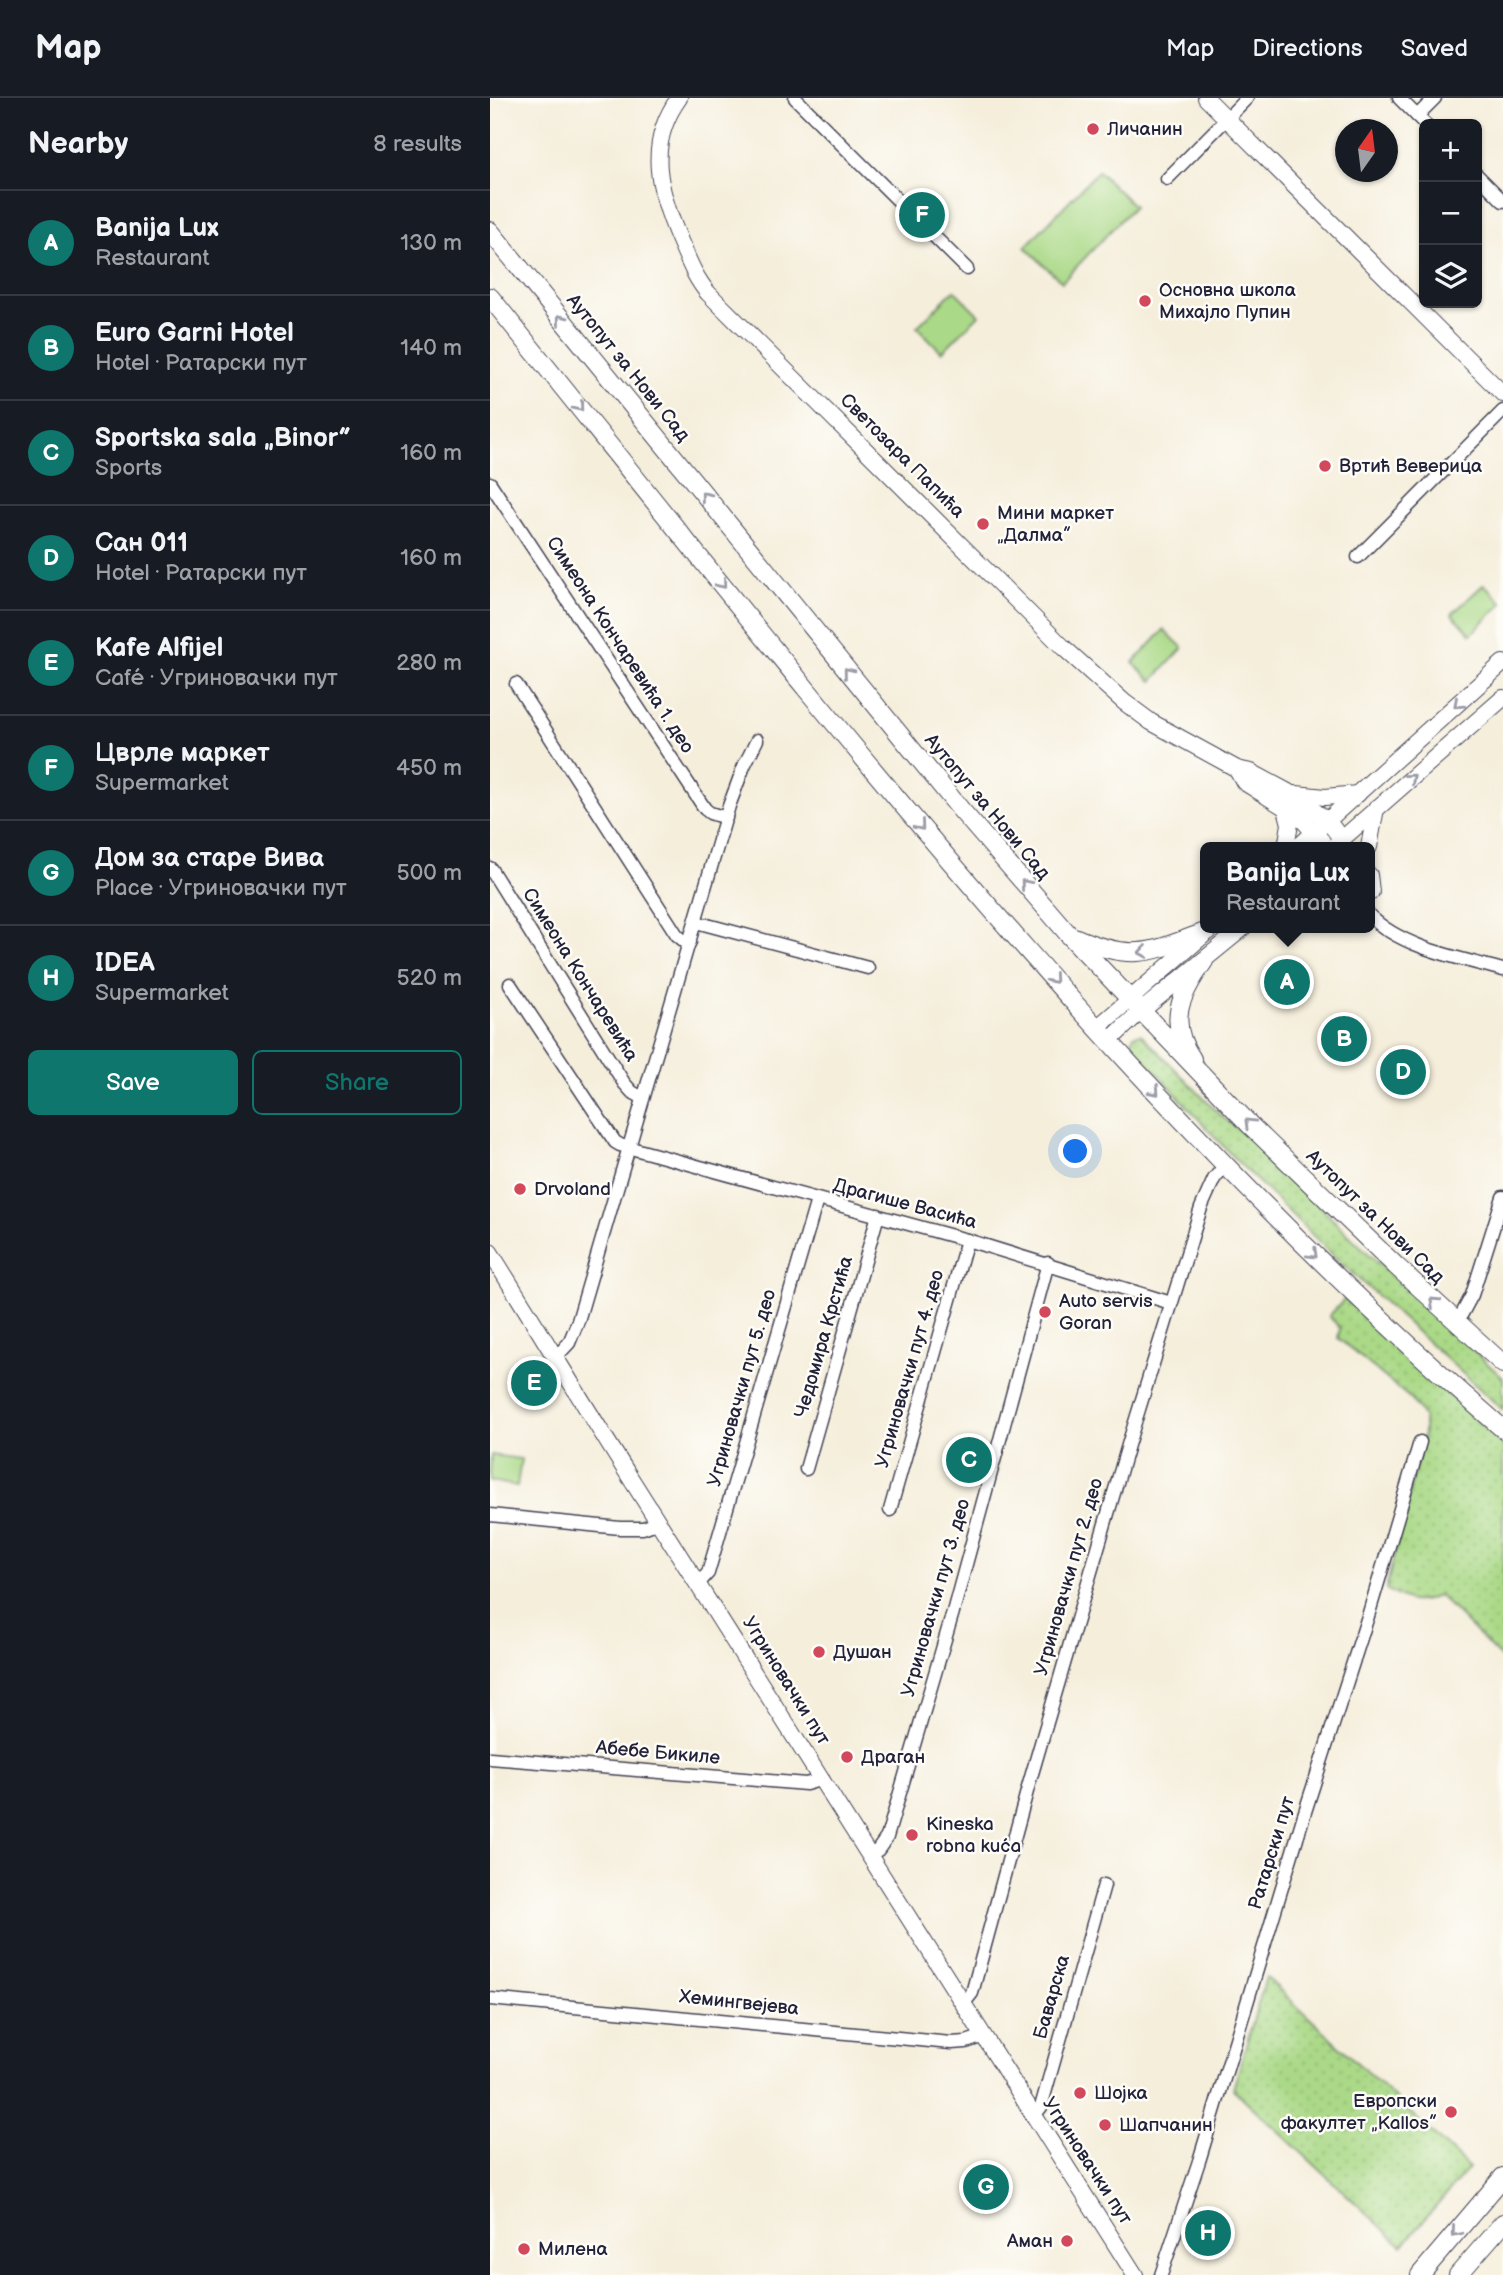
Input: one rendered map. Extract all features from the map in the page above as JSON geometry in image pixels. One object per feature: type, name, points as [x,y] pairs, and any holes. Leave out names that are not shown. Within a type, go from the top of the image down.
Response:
[{"type":"main road","name":"Аутопут за Нови Сад","points":[[490,231],[961,810],[1070,936],[1208,1082],[1316,1190],[1503,1364]]},
{"type":"main road","points":[[490,297],[877,774],[1103,1035],[1224,1166],[1346,1286],[1503,1429]]},
{"type":"main road","points":[[1070,936],[1105,949],[1131,954],[1158,949],[1200,933]]},
{"type":"main road","points":[[1204,961],[1189,983],[1178,1016],[1187,1051],[1208,1082]]},
{"type":"main road","points":[[1420,2275],[1503,2177]]},
{"type":"main road","points":[[1463,2272],[1503,2223]]},
{"type":"street","name":"Светозара Папића","points":[[679,98],[660,134],[657,160],[671,217],[700,284],[1064,648],[1110,690],[1151,722],[1237,769],[1251,772],[1322,827],[1332,842]]},
{"type":"street","points":[[795,98],[967,269]]},
{"type":"street","points":[[1206,98],[1503,394]]},
{"type":"street","points":[[1167,179],[1247,98]]},
{"type":"street","points":[[1399,98],[1420,119]]},
{"type":"street","points":[[1422,119],[1435,98]]},
{"type":"street","points":[[1482,180],[1503,201]]},
{"type":"street","points":[[1358,557],[1503,411]]},
{"type":"street","name":"Симеона Кончаревића 1. део","points":[[490,483],[705,808],[710,813],[726,818]]},
{"type":"street","points":[[1304,842],[1503,663]]},
{"type":"street","points":[[516,684],[677,935],[690,942]]},
{"type":"street","points":[[1337,842],[1503,698]]},
{"type":"street","points":[[556,1357],[569,1343],[578,1321],[726,818],[744,766],[757,740]]},
{"type":"street","points":[[1287,842],[1290,824],[1287,799],[1358,794]]},
{"type":"street","points":[[1370,842],[1376,808]]},
{"type":"street","name":"Симеона Кончаревића","points":[[490,867],[624,1083],[632,1093],[643,1098]]},
{"type":"street","points":[[1375,920],[1391,932],[1421,946],[1503,970]]},
{"type":"street","points":[[696,922],[869,968]]},
{"type":"street","points":[[1103,1035],[1206,933]]},
{"type":"street","points":[[1135,1005],[1204,961],[1237,933]]},
{"type":"street","points":[[510,984],[615,1142],[627,1149]]},
{"type":"street","name":"Драгише Васића","points":[[627,1149],[967,1240],[1171,1303]]},
{"type":"street","name":"Угриновачки пут 2. део","points":[[964,2003],[969,1999],[974,1985],[1037,1758],[1171,1303],[1201,1208],[1214,1179],[1224,1166]]},
{"type":"street","points":[[1457,1324],[1472,1295],[1501,1215],[1503,1197]]},
{"type":"street","name":"Угриновачки пут 5. део","points":[[699,1583],[708,1573],[817,1200]]},
{"type":"street","name":"Чедомира Крстића","points":[[806,1469],[878,1215]]},
{"type":"street","name":"Угриновачки пут 4. део","points":[[890,1510],[967,1240]]},
{"type":"street","name":"Угриновачки пут","points":[[491,1257],[1135,2275]]},
{"type":"street","name":"Угриновачки пут 3. део","points":[[870,1855],[878,1850],[887,1837],[953,1612],[1048,1263]]},
{"type":"street","name":"Ратарски пут","points":[[1161,2275],[1199,2161],[1420,1442]]},
{"type":"street","points":[[490,1514],[620,1528],[643,1528],[659,1522]]},
{"type":"street","name":"Абебе Бикиле","points":[[490,1758],[806,1784],[823,1779]]},
{"type":"street","name":"Баварска","points":[[1033,2117],[1041,2107],[1104,1885]]},
{"type":"street","name":"Хемингвејева","points":[[490,1998],[951,2043],[966,2042],[984,2036]]},
{"type":"green space","points":[[1098,171],[1134,206],[1062,282],[1025,247]]},
{"type":"green space","points":[[954,290],[979,315],[942,352],[917,327]]},
{"type":"green space","points":[[1484,584],[1503,603],[1471,634],[1452,614]]},
{"type":"green space","points":[[1164,630],[1183,648],[1152,681],[1133,663]]},
{"type":"green space","points":[[1141,1034],[1220,1115],[1254,1142],[1356,1242],[1503,1378],[1503,1410],[1340,1262],[1235,1159],[1134,1048],[1134,1035]]},
{"type":"green space","points":[[1345,1299],[1503,1445],[1503,1660],[1439,1595],[1424,1601],[1411,1601],[1386,1589],[1424,1432],[1424,1418],[1411,1399],[1338,1338],[1340,1328],[1329,1316]]},
{"type":"green space","points":[[491,1455],[521,1459],[517,1486],[490,1481]]},
{"type":"green space","points":[[1266,1977],[1469,2168],[1402,2246],[1233,2089]]},
{"type":"place","name":"Личанин","points":[[1093,129]]},
{"type":"place","name":"Цврле маркет","points":[[922,215]]},
{"type":"place","name":"Основна школа Михајло Пупин","points":[[1145,301]]},
{"type":"place","name":"Вртић Веверица","points":[[1325,466]]},
{"type":"place","name":"Мини маркет „Далма”","points":[[983,524]]},
{"type":"place","name":"Banija Lux","points":[[1287,982]]},
{"type":"place","name":"Euro Garni Hotel","points":[[1344,1039]]},
{"type":"place","name":"Сан 011","points":[[1403,1072]]},
{"type":"place","name":"Drvoland","points":[[520,1189]]},
{"type":"place","name":"Auto servis Goran","points":[[1045,1312]]},
{"type":"place","name":"Kafe Alfijel","points":[[534,1383]]},
{"type":"place","name":"Sportska sala „Binor”","points":[[969,1460]]},
{"type":"place","name":"Душан","points":[[819,1652]]},
{"type":"place","name":"Драган","points":[[847,1757]]},
{"type":"place","name":"Kineska robna kuća","points":[[912,1835]]},
{"type":"place","name":"Шојка","points":[[1080,2093]]},
{"type":"place","name":"Европски факултет „Kallos”","points":[[1451,2112]]},
{"type":"place","name":"Шапчанин","points":[[1105,2125]]},
{"type":"place","name":"Дом за старе Вива","points":[[986,2187]]},
{"type":"place","name":"IDEA","points":[[1208,2233]]},
{"type":"place","name":"Аман","points":[[1067,2241]]},
{"type":"place","name":"Милена","points":[[524,2249]]}]
